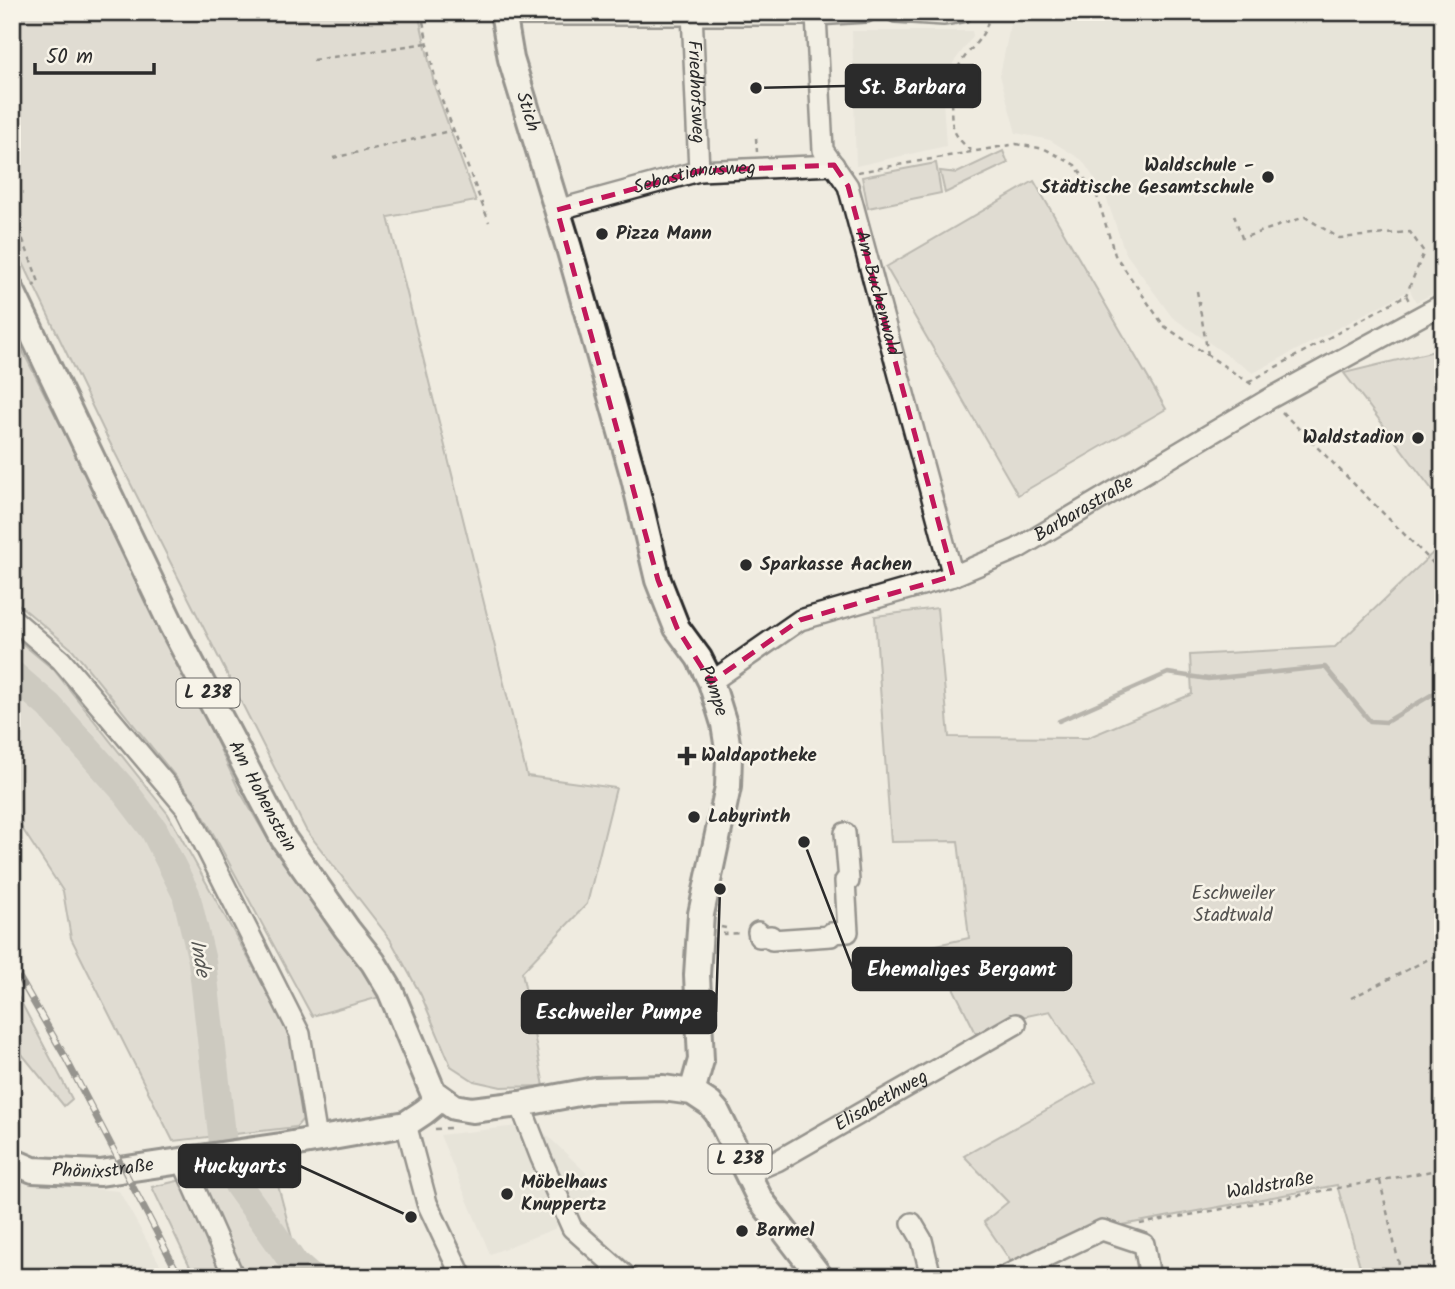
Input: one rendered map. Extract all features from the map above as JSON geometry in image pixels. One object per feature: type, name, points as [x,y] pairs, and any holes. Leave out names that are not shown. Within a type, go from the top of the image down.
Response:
[{"type":"main road","name":"Stich","points":[[504,14],[511,59],[557,210]]},
{"type":"main road","name":"Pumpe","points":[[557,210],[634,478],[658,580],[677,628],[699,658],[711,682],[724,724],[729,756],[727,787],[701,914],[697,975],[701,1060],[692,1093]]},
{"type":"main road","name":"Am Hohenstein","points":[[13,293],[172,626],[283,838],[373,962],[390,990],[426,1078],[440,1099]]},
{"type":"main road","points":[[440,1099],[454,1107],[472,1110],[595,1090],[653,1088],[692,1093]]},
{"type":"main road","name":"L 238","points":[[692,1093],[710,1104],[717,1112],[760,1199],[820,1277]]},
{"type":"main road","name":"Phönixstraße","points":[[13,1165],[33,1170],[100,1173],[281,1146],[406,1124],[440,1099]]},
{"type":"street","points":[[504,14],[817,15],[866,12]]},
{"type":"street","points":[[896,12],[944,15],[962,12]]},
{"type":"street","name":"Friedhofsweg","points":[[692,13],[699,172]]},
{"type":"street","name":"Am Buchenwald","points":[[817,15],[823,150],[848,186],[953,576]]},
{"type":"street","name":"Sebastianusweg","points":[[557,210],[699,172],[834,165]]},
{"type":"street","name":"Barbarastraße","points":[[711,682],[800,620],[953,576],[1017,549],[1269,399],[1443,304]]},
{"type":"street","points":[[12,618],[61,660],[187,808],[300,1034],[317,1139]]},
{"type":"street","points":[[758,932],[759,937],[771,936],[772,940],[831,936],[831,933],[848,932],[845,881],[849,881],[845,833]]},
{"type":"street","name":"Elisabethweg","points":[[746,1174],[777,1161],[1016,1024]]},
{"type":"street","points":[[520,1104],[572,1228],[627,1277]]},
{"type":"street","points":[[406,1124],[427,1203],[462,1277]]},
{"type":"street","points":[[190,1159],[234,1277]]},
{"type":"street","points":[[912,1223],[922,1240],[932,1277]]},
{"type":"street","points":[[1003,1277],[1102,1230],[1144,1244],[1150,1277]]},
{"type":"path","points":[[421,12],[437,87],[489,222]]},
{"type":"path","points":[[971,151],[954,133],[950,102],[959,66],[983,36],[989,12]]},
{"type":"path","points":[[313,60],[427,43]]},
{"type":"path","points":[[333,158],[454,130]]},
{"type":"path","points":[[756,138],[757,154]]},
{"type":"path","points":[[834,165],[853,173],[1016,144],[1045,149],[1075,165],[1097,196],[1115,255],[1164,326],[1249,382],[1269,399],[1443,573]]},
{"type":"path","points":[[12,211],[39,282],[13,293]]},
{"type":"path","points":[[1234,215],[1242,238],[1305,217],[1339,238],[1410,232],[1424,253],[1406,295],[1249,382]]},
{"type":"path","points":[[1197,291],[1208,355]]},
{"type":"path","points":[[1406,295],[1416,317]]},
{"type":"path","points":[[701,914],[720,928],[726,928],[724,934],[758,932]]},
{"type":"path","points":[[1352,998],[1443,952]]},
{"type":"path","name":"Waldstraße","points":[[1140,1224],[1443,1169]]},
{"type":"path","points":[[1380,1181],[1402,1277]]},
{"type":"highlighted area","points":[[834,165],[848,186],[953,576],[800,620],[711,682],[677,628],[658,580],[557,210],[699,171]]},
{"type":"shaded area","name":"Waldschule - Städtische Gesamtschule","points":[[1013,12],[1443,12],[1443,289],[1416,302],[1410,290],[1253,373],[1172,317],[1125,252],[1105,194],[1082,160],[1050,140],[1016,133],[1000,75]]},
{"type":"shaded area","points":[[852,31],[972,31],[973,36],[953,63],[943,101],[946,146],[856,166]]},
{"type":"shaded area","points":[[535,1124],[600,1186],[554,1229],[490,1254],[440,1135]]},
{"type":"shaded area","points":[[12,1175],[31,1183],[119,1191],[167,1277],[12,1277]]},
{"type":"green space","points":[[12,12],[418,12],[435,88],[476,201],[388,217],[527,776],[616,788],[587,904],[522,972],[544,1086],[501,1087],[474,1081],[451,1066],[421,995],[390,939],[306,830],[106,435],[12,240]]},
{"type":"green space","points":[[1003,151],[1008,163],[945,193],[940,171],[957,173]]},
{"type":"green space","points":[[936,163],[941,193],[868,208],[862,177]]},
{"type":"green space","points":[[1034,181],[1166,409],[1018,495],[886,267]]},
{"type":"green space","points":[[12,330],[161,622],[238,788],[273,848],[340,940],[363,966],[380,997],[312,1016],[196,802],[73,650],[12,599]]},
{"type":"green space","name":"Waldstadion","points":[[1443,349],[1443,504],[1344,373]]},
{"type":"green space","name":"Eschweiler Stadtwald","points":[[1443,543],[1443,1277],[1363,1277],[1337,1185],[1101,1229],[1014,1266],[984,1222],[1008,1202],[964,1156],[1096,1082],[1050,1011],[1008,1020],[978,1037],[932,946],[969,938],[958,841],[891,842],[875,616],[937,608],[949,737],[1087,738],[1192,694],[1190,655],[1335,647]]},
{"type":"green space","points":[[12,635],[54,670],[168,814],[291,1035],[305,1117],[296,1127],[173,1141],[71,938],[63,891],[12,813]]},
{"type":"green space","points":[[12,985],[72,1099],[64,1106],[12,1042]]},
{"type":"green space","points":[[271,1159],[297,1257],[321,1277],[195,1277],[152,1187]]},
{"type":"waterway","points":[[1059,721],[1168,673],[1208,679],[1325,667],[1370,721],[1386,722],[1443,688]]},
{"type":"waterway","name":"Inde","points":[[12,674],[49,706],[122,788],[154,830],[186,894],[202,961],[223,1143],[238,1185],[293,1262],[310,1277]]},
{"type":"railway","points":[[12,965],[63,1053],[180,1277]]},
{"type":"place","name":"St. Barbara","points":[[756,88]]},
{"type":"place","name":"Waldschule - Städtische Gesamtschule","points":[[1268,177]]},
{"type":"place","name":"Pizza Mann","points":[[602,234]]},
{"type":"place","name":"Waldstadion","points":[[1418,438]]},
{"type":"place","name":"Sparkasse Aachen","points":[[746,565]]},
{"type":"place","name":"Waldapotheke","points":[[687,756]]},
{"type":"place","name":"Labyrinth","points":[[694,817]]},
{"type":"place","name":"Ehemaliges Bergamt","points":[[804,842]]},
{"type":"place","name":"Eschweiler Pumpe","points":[[720,889]]},
{"type":"place","name":"Möbelhaus Knuppertz","points":[[507,1194]]},
{"type":"place","name":"Huckyarts","points":[[411,1217]]},
{"type":"place","name":"Barmel","points":[[742,1231]]}]
